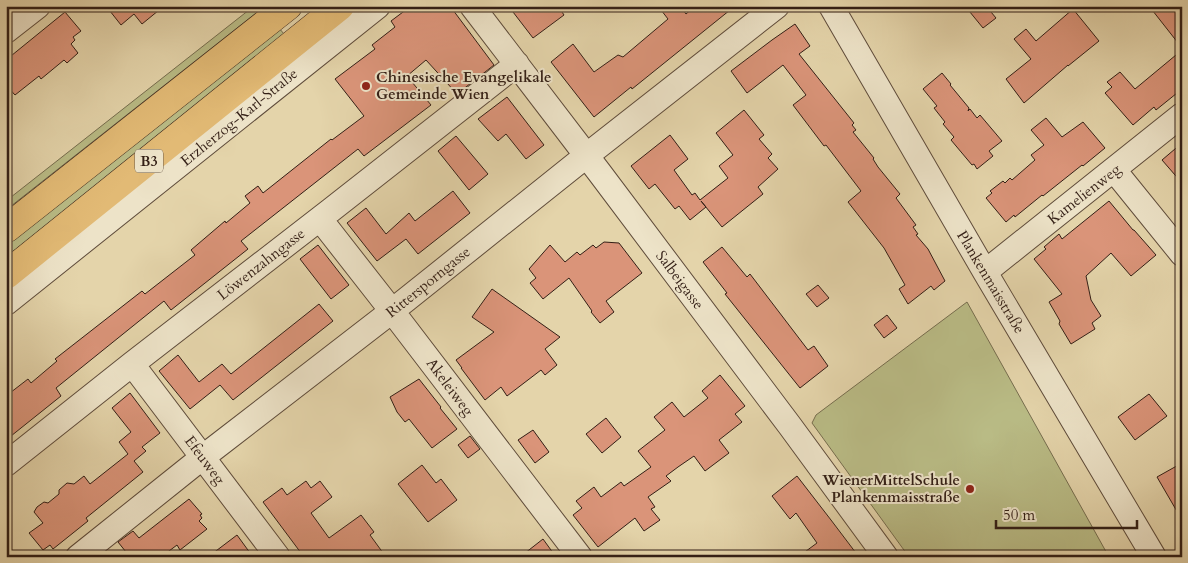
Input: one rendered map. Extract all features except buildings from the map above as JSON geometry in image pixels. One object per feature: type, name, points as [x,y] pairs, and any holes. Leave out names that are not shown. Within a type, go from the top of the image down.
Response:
[{"type":"main road","name":"B3","points":[[6,229],[288,6]]},
{"type":"main road","name":"Erzherzog-Karl-Straße","points":[[6,275],[340,6]]},
{"type":"street","points":[[6,30],[38,6]]},
{"type":"street","name":"Erzherzog-Karl-Straße","points":[[6,303],[378,6]]},
{"type":"street","name":"Salbeigasse","points":[[472,6],[838,490],[886,557]]},
{"type":"street","name":"Rittersporngasse","points":[[78,557],[778,6]]},
{"type":"street","name":"Plankenmaisstraße","points":[[831,6],[985,272],[1154,557]]},
{"type":"street","name":"Löwenzahngasse","points":[[6,464],[517,64]]},
{"type":"street","name":"Kamelienweg","points":[[985,272],[1182,115]]},
{"type":"street","points":[[1114,170],[1182,254]]},
{"type":"street","name":"Akeleiweg","points":[[320,219],[580,557]]},
{"type":"street","name":"Efeuweg","points":[[132,364],[278,557]]},
{"type":"green space","points":[[254,6],[265,6],[6,210],[6,201]]},
{"type":"green space","points":[[279,28],[284,34],[247,67],[6,257],[6,242]]},
{"type":"green space","name":"WienerMittelSchule Plankenmaisstraße","points":[[967,302],[1109,557],[909,557],[812,423],[816,415]]},
{"type":"place","name":"Chinesische Evangelikale Gemeinde Wien","points":[[366,86]]},
{"type":"place","name":"WienerMittelSchule Plankenmaisstraße","points":[[970,489]]}]
